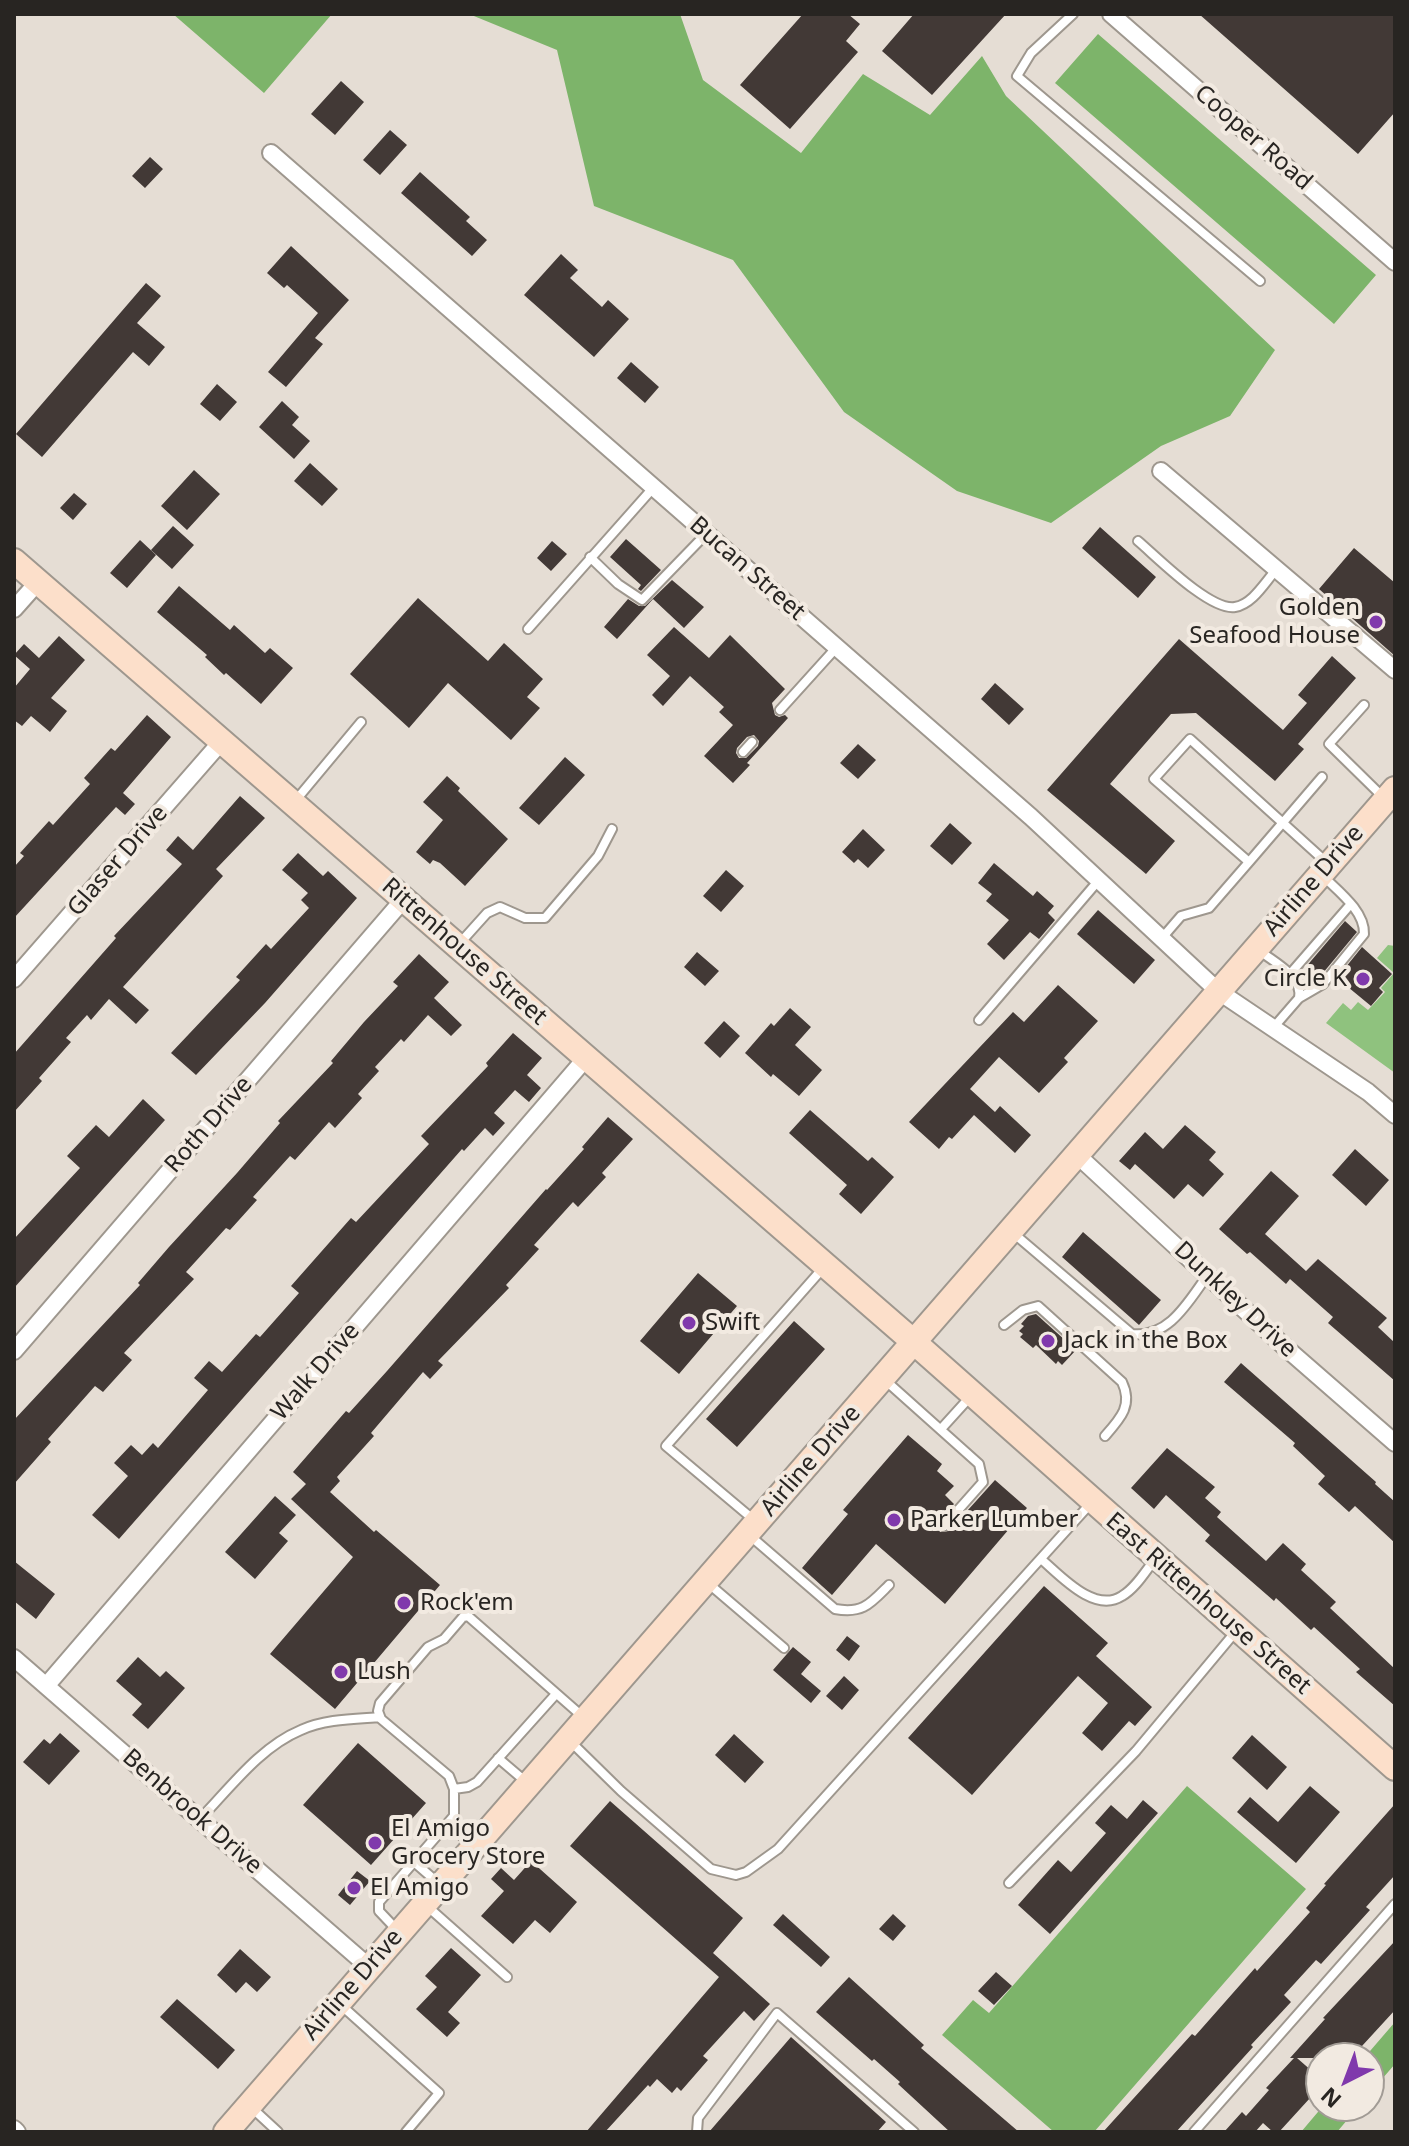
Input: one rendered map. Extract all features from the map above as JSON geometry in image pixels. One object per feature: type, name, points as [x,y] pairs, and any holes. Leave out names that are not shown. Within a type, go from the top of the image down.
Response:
[{"type":"street","name":"Cooper Road","points":[[1111,14],[1395,262]]},
{"type":"street","name":"Bucan Street","points":[[271,153],[837,647],[1099,879],[1218,991],[1368,1092],[1395,1115]]},
{"type":"street","points":[[1161,471],[1395,670]]},
{"type":"street","name":"Rittenhouse Street","points":[[14,561],[915,1343]]},
{"type":"street","points":[[14,609],[38,582]]},
{"type":"street","name":"Glaser Drive","points":[[14,979],[221,742]]},
{"type":"street","name":"Airline Drive","points":[[226,2132],[1390,794]]},
{"type":"street","name":"Roth Drive","points":[[14,1351],[403,900]]},
{"type":"street","name":"Walk Drive","points":[[46,1686],[586,1058]]},
{"type":"street","name":"Dunkley Drive","points":[[1076,1154],[1395,1443]]},
{"type":"street","name":"East Rittenhouse Street","points":[[915,1343],[1395,1768]]},
{"type":"street","name":"Benbrook Drive","points":[[14,1658],[369,1967]]},
{"type":"lane","points":[[1073,14],[1031,53],[1017,76],[1260,281]]},
{"type":"lane","points":[[528,629],[654,487]]},
{"type":"lane","points":[[590,557],[618,584],[642,600],[706,533]]},
{"type":"lane","points":[[1138,541],[1209,600],[1226,606],[1236,607],[1254,597],[1277,569]]},
{"type":"lane","points":[[780,710],[837,647]]},
{"type":"lane","points":[[1364,705],[1329,744],[1390,794]]},
{"type":"lane","points":[[293,804],[361,722]]},
{"type":"lane","points":[[1249,862],[1154,779],[1190,739],[1283,823],[1325,869],[1361,918],[1364,934],[1323,984],[1299,998],[1272,1029]]},
{"type":"lane","points":[[743,752],[752,742]]},
{"type":"lane","points":[[1162,939],[1181,916],[1209,908],[1322,777]]},
{"type":"lane","points":[[457,946],[487,913],[500,907],[525,918],[545,918],[598,856],[612,829]]},
{"type":"lane","points":[[979,1020],[1099,879]]},
{"type":"lane","points":[[1290,974],[1350,905]]},
{"type":"lane","points":[[1256,948],[1290,974],[1300,987],[1299,998]]},
{"type":"lane","points":[[1011,1231],[1132,1334],[1147,1336],[1176,1318],[1208,1276]]},
{"type":"lane","points":[[825,1266],[666,1446],[835,1609],[851,1612],[863,1609],[889,1585]]},
{"type":"lane","points":[[1004,1325],[1023,1310],[1038,1306],[1122,1382],[1127,1394],[1125,1409],[1105,1436]]},
{"type":"lane","points":[[884,1378],[979,1464],[983,1482],[944,1526]]},
{"type":"lane","points":[[941,1429],[972,1394]]},
{"type":"lane","points":[[568,1739],[621,1791],[711,1869],[736,1875],[746,1872],[778,1849],[1092,1501]]},
{"type":"lane","points":[[1041,1559],[1081,1592],[1101,1601],[1119,1598],[1126,1593],[1157,1558]]},
{"type":"lane","points":[[706,1581],[784,1648]]},
{"type":"lane","points":[[399,1932],[379,1911],[379,1902],[454,1816],[454,1789],[449,1776],[380,1717],[378,1711],[380,1703],[428,1647],[444,1639],[463,1617],[468,1616],[585,1720]]},
{"type":"lane","points":[[1009,1883],[1136,1751],[1238,1630]]},
{"type":"lane","points":[[454,1789],[477,1782],[556,1694]]},
{"type":"lane","points":[[200,1819],[263,1753],[301,1730],[332,1722],[380,1717]]},
{"type":"lane","points":[[498,1758],[529,1785]]},
{"type":"lane","points":[[447,1824],[475,1846]]},
{"type":"lane","points":[[414,1862],[433,1895],[507,1977]]},
{"type":"lane","points":[[1194,2132],[1395,1904]]},
{"type":"lane","points":[[339,2002],[439,2093],[406,2132]]},
{"type":"lane","points":[[697,2132],[698,2118],[777,2013],[914,2132]]},
{"type":"lane","points":[[249,2105],[278,2132]]},
{"type":"green space","points":[[173,14],[332,14],[264,93]]},
{"type":"green space","points":[[469,14],[680,14],[703,80],[801,153],[863,74],[930,115],[982,56],[1006,96],[1275,350],[1230,416],[1161,446],[1051,523],[957,491],[844,412],[733,260],[594,206],[557,50]]},
{"type":"green space","points":[[1098,34],[1376,275],[1334,324],[1055,83]]},
{"type":"green space","points":[[1388,945],[1395,946],[1395,1073],[1326,1023],[1343,1003],[1351,1010],[1358,1002],[1368,1010],[1385,992],[1381,988],[1394,973],[1377,958]]},
{"type":"green space","points":[[1187,1786],[1306,1889],[1094,2132],[1054,2132],[942,2035],[973,2000],[989,2013]]},
{"type":"green space","points":[[1395,2022],[1395,2064],[1385,2076],[1385,2042],[1378,2042]]},
{"type":"green space","points":[[1309,2122],[1345,2122],[1337,2132],[1301,2132]]},
{"type":"building","points":[[803,14],[848,14],[860,24],[846,41],[858,52],[790,129],[740,85]]},
{"type":"building","points":[[914,14],[1006,14],[932,95],[882,51]]},
{"type":"building","points":[[1199,14],[1395,14],[1395,112],[1358,154]]},
{"type":"building","points":[[341,81],[364,102],[335,135],[311,114]]},
{"type":"building","points":[[390,130],[407,145],[380,175],[363,160]]},
{"type":"building","points":[[150,157],[163,169],[145,188],[132,176]]},
{"type":"building","points":[[420,172],[470,217],[466,221],[487,240],[472,256],[401,193]]},
{"type":"building","points":[[291,246],[349,300],[315,338],[323,344],[286,387],[268,372],[318,313],[287,285],[284,288],[267,273]]},
{"type":"building","points":[[561,254],[578,270],[570,278],[602,307],[608,300],[629,319],[594,357],[524,295]]},
{"type":"building","points":[[146,283],[161,296],[137,323],[165,347],[149,366],[133,352],[42,457],[16,434]]},
{"type":"building","points":[[631,362],[659,387],[645,403],[617,378]]},
{"type":"building","points":[[217,384],[237,402],[220,421],[200,404]]},
{"type":"building","points":[[282,401],[299,417],[292,425],[310,441],[294,459],[259,427]]},
{"type":"building","points":[[310,463],[338,489],[322,506],[294,481]]},
{"type":"building","points":[[194,470],[220,494],[187,530],[161,506]]},
{"type":"building","points":[[74,493],[87,504],[73,520],[60,508]]},
{"type":"building","points":[[173,526],[194,545],[172,569],[151,550]]},
{"type":"building","points":[[1100,527],[1156,577],[1138,598],[1082,548]]},
{"type":"building","points":[[626,539],[661,570],[641,591],[638,589],[641,585],[610,557]]},
{"type":"building","points":[[140,540],[156,555],[127,588],[110,573]]},
{"type":"building","points":[[552,541],[567,554],[551,571],[537,558]]},
{"type":"building","name":"Golden Seafood House","points":[[1354,548],[1395,583],[1395,656],[1319,589]]},
{"type":"building","points":[[672,580],[704,607],[684,628],[653,599],[617,639],[604,627],[628,599],[645,606]]},
{"type":"building","points":[[179,586],[230,630],[234,625],[265,653],[270,648],[293,668],[261,704],[226,673],[224,675],[205,657],[207,655],[157,612]]},
{"type":"building","points":[[418,598],[488,661],[504,643],[543,679],[527,697],[540,708],[511,740],[448,683],[409,728],[350,674]]},
{"type":"building","points":[[674,627],[709,658],[730,635],[785,689],[772,703],[775,715],[788,718],[733,783],[704,756],[733,725],[719,712],[724,707],[690,676],[663,706],[652,695],[670,676],[647,655]],"holes":[[[754,735],[759,741],[746,758],[739,758],[737,748],[747,737]]]},
{"type":"building","points":[[59,636],[85,660],[51,698],[67,711],[50,732],[31,716],[22,726],[14,720],[14,688],[30,669],[14,655],[24,644],[39,658]]},
{"type":"building","points":[[1179,639],[1283,730],[1307,703],[1298,695],[1332,656],[1356,678],[1298,744],[1304,749],[1275,781],[1196,713],[1171,714],[1110,784],[1175,841],[1146,874],[1047,790]]},
{"type":"building","points":[[995,683],[1024,709],[1009,725],[981,699]]},
{"type":"building","points":[[147,715],[171,737],[123,793],[135,804],[125,815],[116,807],[14,918],[14,867],[24,856],[20,853],[49,821],[53,825],[90,784],[84,778],[111,748],[115,751]]},
{"type":"building","points":[[858,744],[876,760],[858,779],[840,763]]},
{"type":"building","points":[[565,757],[585,775],[539,825],[519,808]]},
{"type":"building","points":[[447,776],[460,788],[458,791],[508,839],[465,886],[440,863],[433,860],[430,864],[416,852],[443,820],[423,802]]},
{"type":"building","points":[[240,796],[265,818],[216,869],[223,876],[123,987],[149,1010],[136,1024],[109,999],[91,1020],[87,1015],[66,1038],[71,1042],[39,1078],[42,1081],[14,1112],[14,1054],[116,938],[114,936],[182,864],[166,850],[178,836],[193,850]]},
{"type":"building","points":[[950,823],[972,843],[952,865],[930,846]]},
{"type":"building","points":[[863,829],[885,850],[868,868],[858,859],[854,863],[842,852]]},
{"type":"building","points":[[298,853],[323,876],[328,871],[357,898],[265,1003],[196,1075],[171,1053],[240,980],[236,977],[266,944],[271,949],[309,908],[301,900],[308,893],[282,870]]},
{"type":"building","points":[[994,863],[1033,896],[1037,891],[1054,906],[1048,913],[1055,920],[1039,939],[1030,932],[1004,960],[987,944],[1009,920],[986,901],[992,894],[978,883]]},
{"type":"building","points":[[726,870],[744,886],[721,912],[703,896]]},
{"type":"building","points":[[1098,910],[1155,960],[1134,984],[1077,934]]},
{"type":"building","points":[[1345,921],[1357,932],[1318,979],[1305,968]]},
{"type":"building","name":"Circle K","points":[[1362,947],[1392,974],[1379,988],[1383,992],[1371,1006],[1337,978]]},
{"type":"building","points":[[697,952],[719,971],[705,986],[684,967]]},
{"type":"building","points":[[419,954],[449,982],[434,998],[462,1025],[451,1036],[428,1015],[404,1042],[401,1039],[375,1067],[379,1071],[358,1094],[362,1098],[335,1128],[329,1122],[295,1160],[290,1156],[253,1197],[257,1200],[230,1230],[226,1228],[186,1272],[194,1279],[124,1353],[132,1360],[103,1392],[95,1386],[48,1439],[51,1442],[14,1484],[14,1420],[140,1285],[138,1283],[169,1247],[280,1123],[278,1121],[333,1063],[331,1061],[398,986],[393,982]]},
{"type":"building","points":[[1058,985],[1098,1021],[1064,1058],[1068,1062],[1039,1093],[999,1057],[970,1089],[995,1112],[1000,1106],[1031,1135],[1015,1153],[974,1115],[939,1149],[909,1122],[1013,1012],[1024,1022]]},
{"type":"building","points":[[790,1008],[811,1027],[795,1045],[822,1070],[799,1096],[773,1074],[771,1077],[745,1053],[771,1023],[774,1026]]},
{"type":"building","points":[[724,1021],[740,1036],[720,1058],[704,1043]]},
{"type":"building","points":[[513,1033],[542,1058],[527,1075],[541,1088],[529,1102],[515,1090],[494,1113],[505,1123],[493,1136],[485,1128],[464,1151],[462,1149],[119,1539],[92,1515],[128,1476],[114,1463],[131,1445],[142,1455],[153,1443],[158,1448],[208,1390],[194,1378],[209,1361],[222,1372],[256,1334],[260,1337],[299,1293],[291,1286],[351,1218],[356,1222],[429,1144],[421,1136],[488,1066],[486,1063]]},
{"type":"building","points":[[143,1099],[165,1120],[14,1288],[14,1239],[80,1168],[67,1156],[96,1125],[109,1137]]},
{"type":"building","points":[[810,1110],[868,1161],[872,1157],[894,1177],[861,1214],[839,1194],[847,1185],[789,1133]]},
{"type":"building","points":[[608,1117],[633,1139],[602,1173],[606,1177],[578,1207],[573,1202],[534,1245],[539,1249],[506,1285],[509,1288],[438,1361],[443,1365],[430,1379],[423,1372],[371,1433],[374,1436],[337,1477],[340,1481],[330,1492],[440,1585],[335,1709],[270,1654],[353,1557],[291,1499],[306,1484],[293,1472],[584,1149],[582,1147]]},
{"type":"building","points":[[1185,1125],[1216,1152],[1209,1160],[1224,1174],[1203,1197],[1188,1184],[1174,1199],[1135,1164],[1130,1170],[1119,1161],[1145,1132],[1163,1149]]},
{"type":"building","points":[[1355,1149],[1389,1180],[1366,1206],[1332,1175]]},
{"type":"building","points":[[1271,1171],[1299,1196],[1265,1234],[1306,1271],[1318,1259],[1387,1318],[1378,1327],[1395,1343],[1395,1381],[1328,1323],[1333,1317],[1290,1279],[1286,1284],[1219,1229]]},
{"type":"building","points":[[1083,1232],[1161,1300],[1139,1325],[1062,1257]]},
{"type":"building","name":"Swift","points":[[698,1273],[737,1306],[679,1374],[640,1341]]},
{"type":"building","name":"Jack in the Box","points":[[1036,1314],[1076,1350],[1062,1365],[1058,1361],[1056,1364],[1036,1345],[1033,1348],[1020,1337],[1023,1334],[1019,1331],[1024,1326],[1021,1324],[1028,1316]]},
{"type":"building","name":"Swift","points":[[794,1321],[825,1349],[737,1447],[706,1419]]},
{"type":"building","points":[[1241,1363],[1395,1502],[1395,1543],[1355,1506],[1349,1512],[1318,1484],[1325,1476],[1293,1446],[1295,1443],[1224,1382]]},
{"type":"building","name":"Parker Lumber","points":[[908,1435],[942,1464],[937,1471],[954,1486],[945,1495],[954,1504],[938,1522],[940,1532],[949,1531],[995,1480],[1027,1508],[945,1604],[876,1544],[832,1595],[802,1568],[848,1514],[843,1510]]},
{"type":"building","points":[[1167,1448],[1215,1487],[1205,1498],[1221,1512],[1217,1517],[1266,1561],[1283,1543],[1306,1564],[1301,1570],[1336,1602],[1330,1608],[1395,1669],[1395,1706],[1356,1672],[1360,1669],[1314,1627],[1311,1630],[1276,1598],[1274,1601],[1205,1541],[1210,1535],[1166,1495],[1154,1509],[1131,1488]]},
{"type":"building","points":[[275,1496],[296,1515],[279,1533],[288,1541],[255,1579],[225,1552]]},
{"type":"building","points":[[14,1561],[55,1594],[36,1619],[14,1601]]},
{"type":"building","points":[[1044,1586],[1108,1643],[1096,1656],[1152,1707],[1135,1726],[1129,1721],[1102,1751],[1082,1733],[1108,1703],[1078,1676],[972,1795],[908,1738]]},
{"type":"building","points":[[847,1636],[860,1646],[849,1661],[836,1650]]},
{"type":"building","points":[[793,1647],[811,1662],[801,1674],[821,1691],[811,1703],[773,1670]]},
{"type":"building","points":[[138,1657],[160,1677],[166,1671],[185,1688],[148,1729],[132,1715],[142,1704],[116,1681]]},
{"type":"building","points":[[844,1676],[859,1690],[842,1710],[826,1696]]},
{"type":"building","points":[[60,1733],[80,1751],[49,1785],[23,1762],[44,1739],[50,1744]]},
{"type":"building","points":[[734,1734],[764,1762],[745,1783],[715,1755]]},
{"type":"building","points":[[1252,1735],[1287,1767],[1267,1790],[1232,1758]]},
{"type":"building","points":[[358,1743],[426,1803],[371,1865],[303,1805]]},
{"type":"building","points":[[1310,1786],[1340,1812],[1296,1863],[1237,1812],[1250,1797],[1278,1822]]},
{"type":"building","points":[[1143,1800],[1158,1813],[1050,1934],[1018,1905],[1058,1860],[1071,1872],[1106,1833],[1095,1823],[1111,1805],[1127,1819]]},
{"type":"building","points":[[610,1801],[743,1918],[713,1953],[770,2004],[754,2021],[744,2011],[703,2056],[708,2060],[681,2091],[677,2087],[672,2093],[657,2079],[605,2132],[586,2132],[719,1977],[570,1846]]},
{"type":"building","points":[[1395,1804],[1395,1875],[1366,1907],[1370,1910],[1321,1964],[1316,1960],[1284,1995],[1291,2002],[1251,2045],[1253,2047],[1176,2132],[1103,2132],[1310,1912],[1306,1908],[1324,1884]]},
{"type":"building","points":[[531,1861],[577,1902],[550,1933],[535,1920],[513,1944],[481,1916],[504,1891],[491,1879],[501,1868],[514,1880]]},
{"type":"building","name":"El Amigo","points":[[357,1871],[370,1881],[350,1905],[338,1895]]},
{"type":"building","points":[[783,1914],[830,1957],[821,1967],[773,1925]]},
{"type":"building","points":[[893,1914],[906,1926],[893,1941],[879,1929]]},
{"type":"building","points":[[1395,1941],[1395,2010],[1366,2042],[1305,2042],[1305,2058],[1297,2058],[1305,2065],[1305,2104],[1279,2132],[1273,2132],[1263,2123],[1255,2132],[1224,2132],[1242,2112],[1246,2116],[1269,2090],[1266,2088],[1294,2058],[1290,2058]]},
{"type":"building","points":[[451,1948],[481,1975],[448,2012],[460,2023],[447,2037],[416,2009],[437,1987],[425,1976]]},
{"type":"building","points":[[240,1949],[271,1977],[257,1992],[246,1982],[236,1993],[217,1975]]},
{"type":"building","points":[[996,1972],[1012,1986],[994,2005],[978,1991]]},
{"type":"building","points":[[849,1977],[924,2045],[921,2048],[1019,2132],[950,2132],[898,2084],[900,2082],[816,2012]]},
{"type":"building","points":[[177,1999],[235,2050],[218,2069],[160,2017]]},
{"type":"building","points":[[791,2037],[886,2122],[877,2132],[709,2132]]},
{"type":"place","name":"Golden Seafood House","points":[[1376,622]]},
{"type":"place","name":"Circle K","points":[[1363,979]]},
{"type":"place","name":"Swift","points":[[689,1323]]},
{"type":"place","name":"Jack in the Box","points":[[1048,1341]]},
{"type":"place","name":"Parker Lumber","points":[[894,1520]]},
{"type":"place","name":"Rock'em","points":[[404,1603]]},
{"type":"place","name":"Lush","points":[[341,1672]]},
{"type":"place","name":"El Amigo Grocery Store","points":[[375,1843]]},
{"type":"place","name":"El Amigo","points":[[354,1888]]}]
